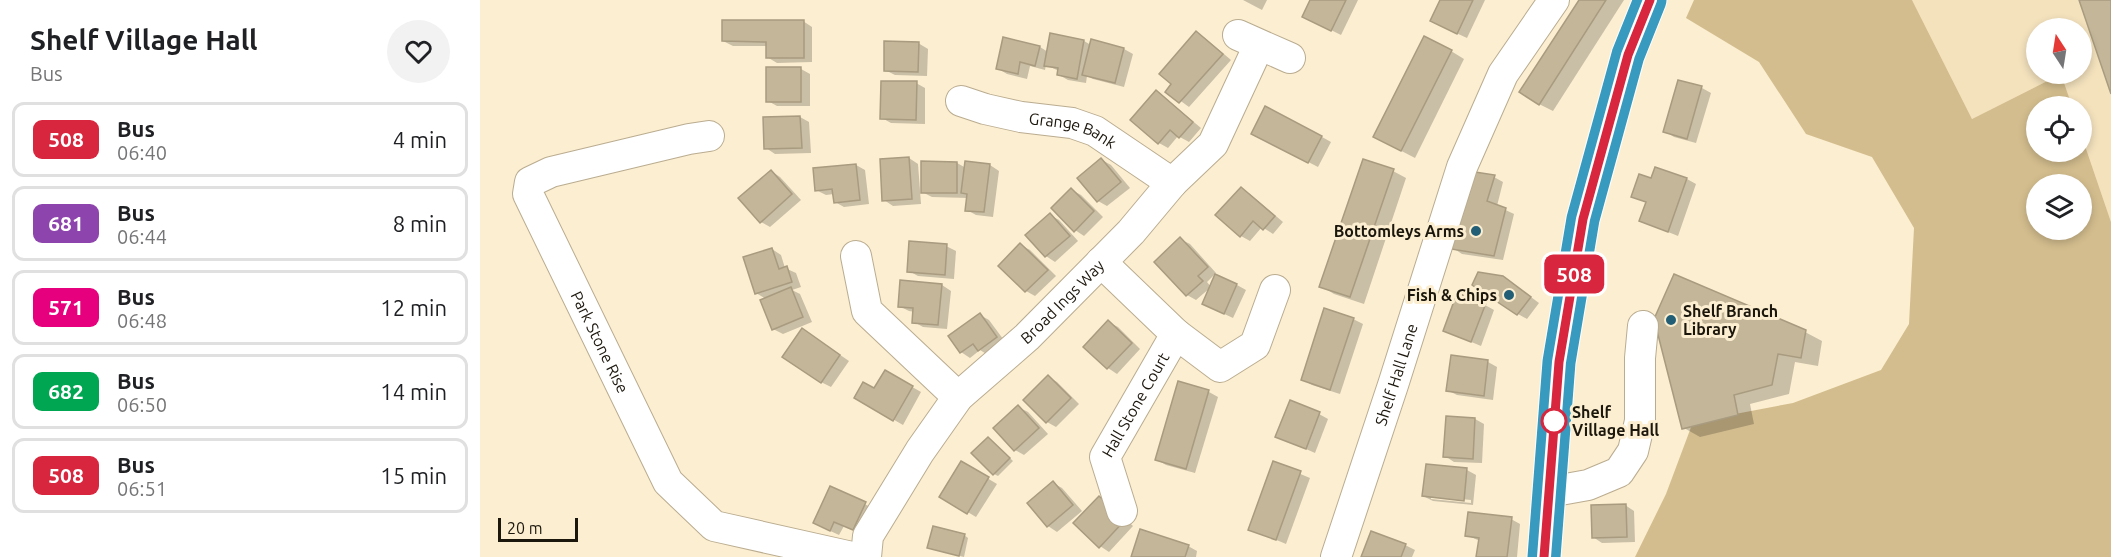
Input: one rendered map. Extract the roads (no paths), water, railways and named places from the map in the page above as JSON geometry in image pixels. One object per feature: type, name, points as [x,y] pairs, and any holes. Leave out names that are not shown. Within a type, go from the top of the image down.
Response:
[{"type":"highway","points":[[1544,557],[1559,362],[1583,219],[1628,55],[1650,0]]},
{"type":"street","name":"Shelf Hall Lane","points":[[1336,557],[1462,167],[1503,74],[1554,0]]},
{"type":"street","name":"Broad Ings Way","points":[[866,557],[868,536],[920,451],[958,397],[1028,337],[1131,232],[1172,183],[1213,144],[1249,40],[1290,58]]},
{"type":"street","name":"Grange Bank","points":[[961,101],[1021,117],[1072,123],[1095,131],[1172,183]]},
{"type":"street","name":"Park Stone Rise","points":[[709,136],[551,172],[530,182],[528,194],[668,483],[714,526],[852,557]]},
{"type":"street","points":[[856,256],[867,310],[958,397]]},
{"type":"street","points":[[1101,262],[1176,334],[1220,367],[1255,345],[1275,290]]},
{"type":"street","points":[[1549,492],[1588,485],[1619,472],[1633,451],[1640,421],[1640,358],[1643,326]]},
{"type":"street","name":"Hall Stone Court","points":[[1122,511],[1105,457],[1176,334]]},
{"type":"place","name":"Bottomleys Arms","points":[[1476,231]]},
{"type":"place","name":"Fish & Chips","points":[[1509,295]]},
{"type":"place","name":"Shelf Branch Library","points":[[1671,320]]},
{"type":"place","name":"Shelf Village Hall","points":[[1554,421]]}]
